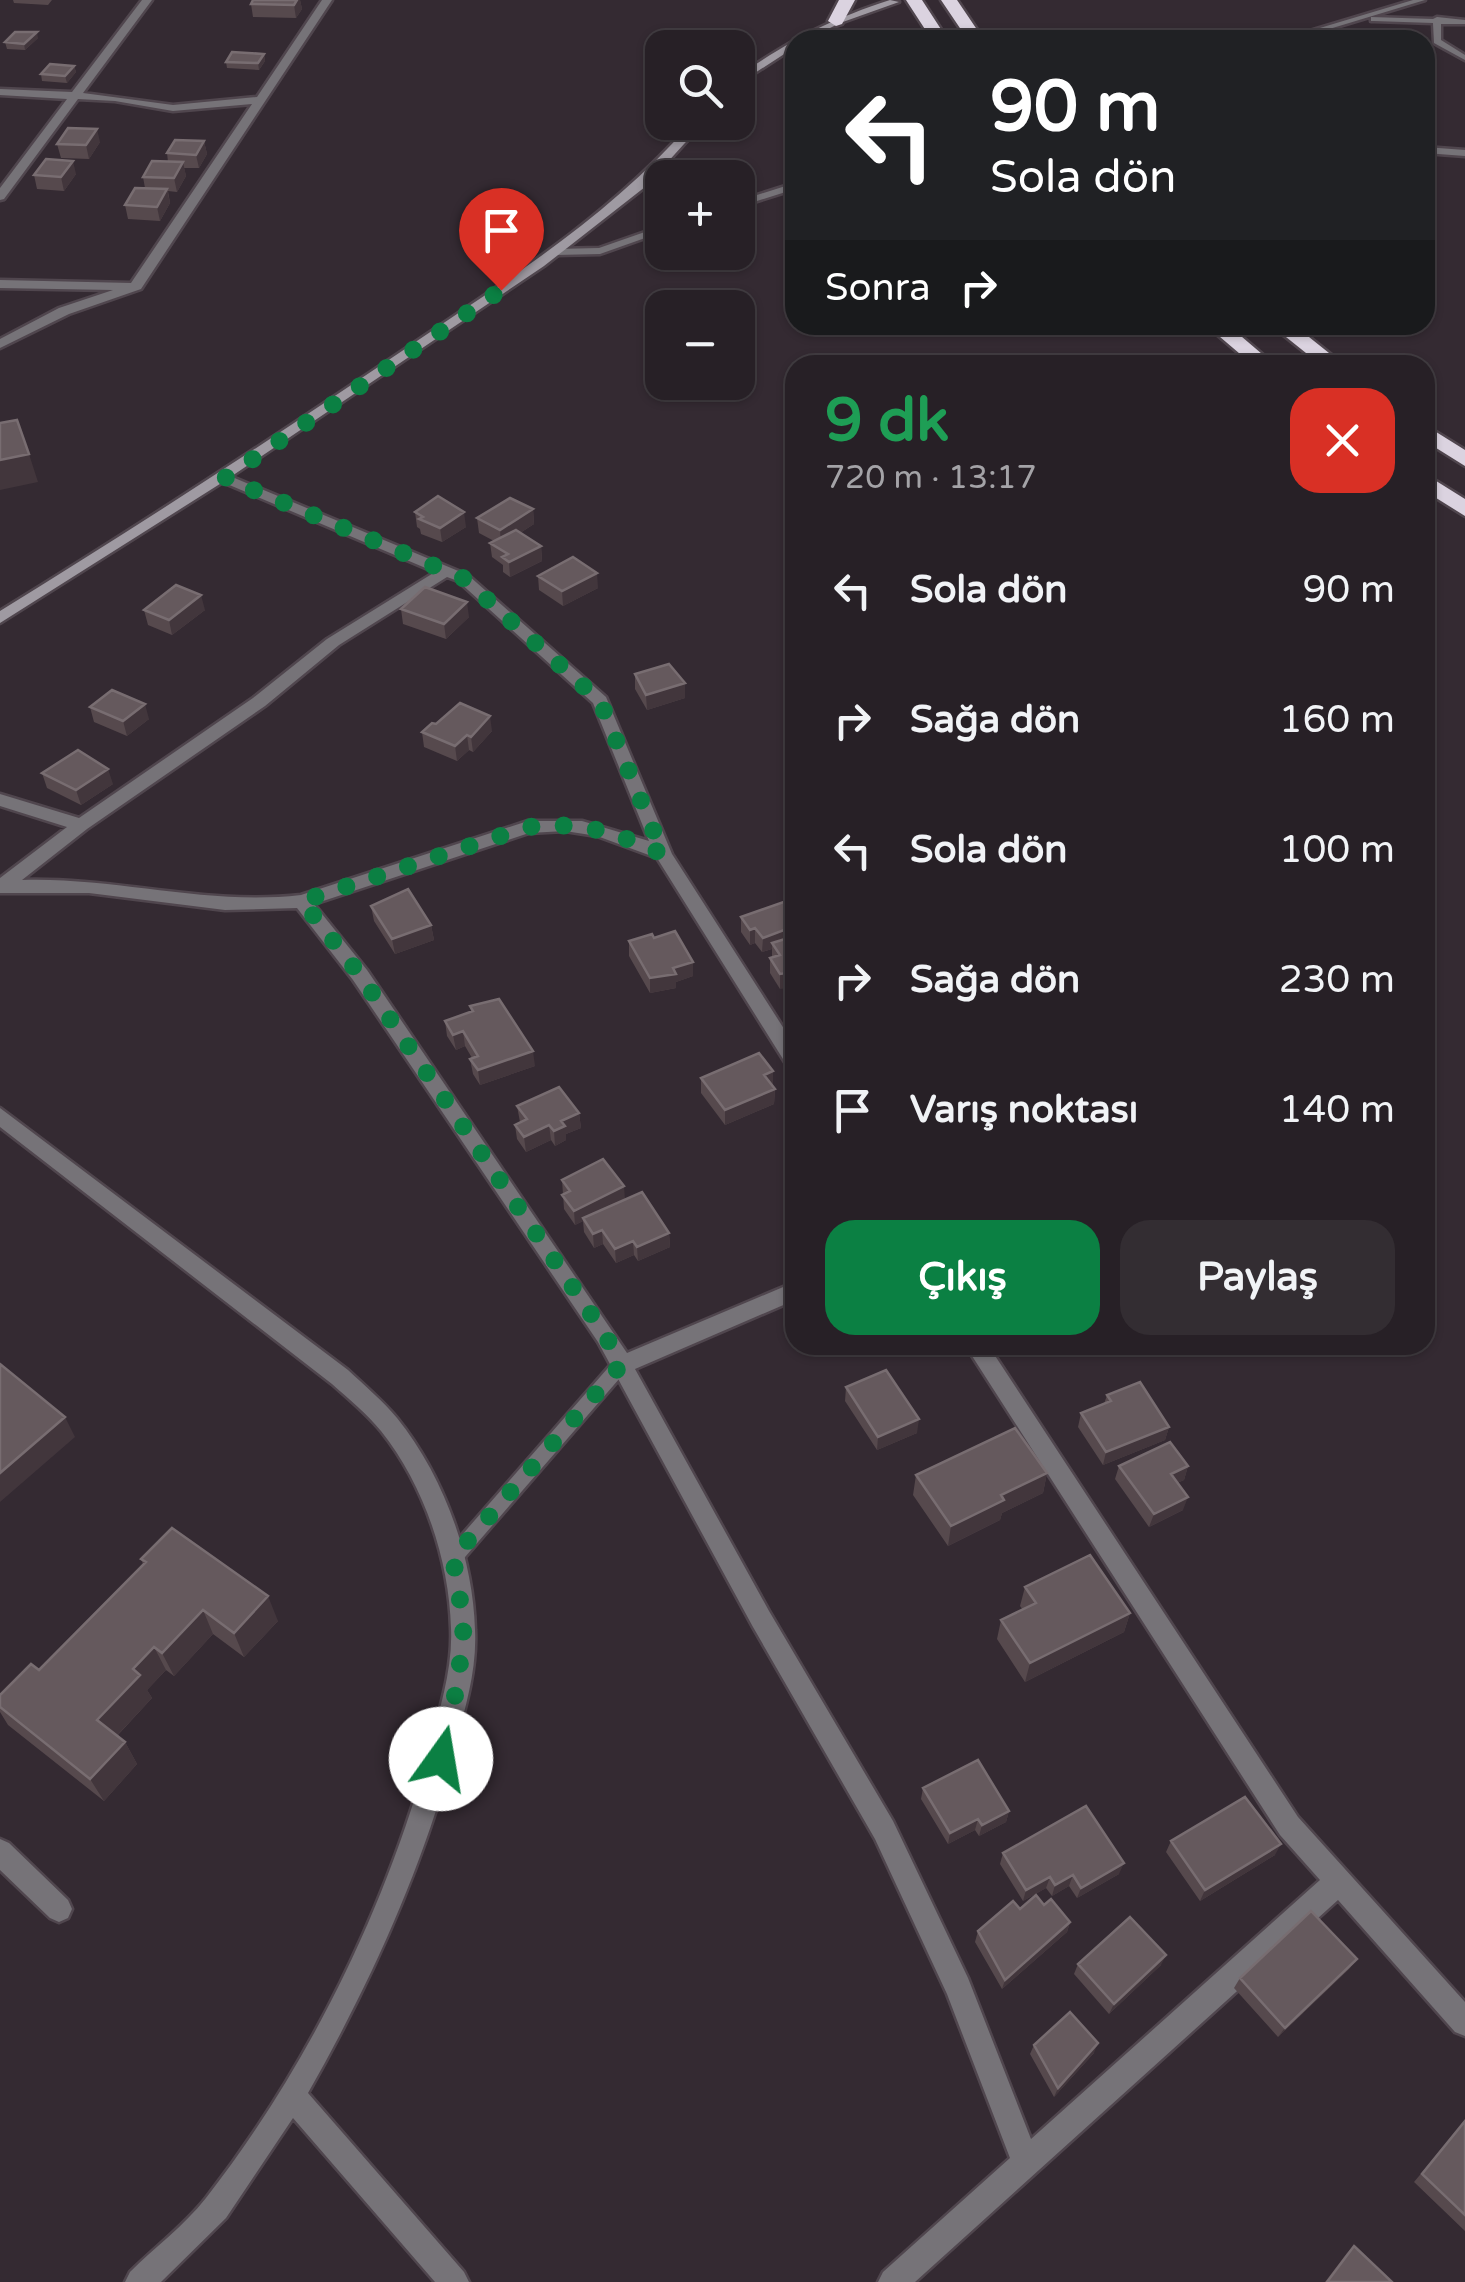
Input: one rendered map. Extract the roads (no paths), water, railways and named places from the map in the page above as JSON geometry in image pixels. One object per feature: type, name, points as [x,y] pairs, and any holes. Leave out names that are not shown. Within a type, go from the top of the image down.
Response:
[{"type":"highway","points":[[836,21],[846,0]]},
{"type":"highway","points":[[914,0],[934,30]]},
{"type":"highway","points":[[950,0],[970,30]]},
{"type":"highway","points":[[1228,335],[1254,355]]},
{"type":"highway","points":[[1295,335],[1321,355]]},
{"type":"highway","points":[[1435,438],[1465,460]]},
{"type":"highway","points":[[1435,488],[1465,509]]},
{"type":"street","points":[[0,196],[147,0]]},
{"type":"street","points":[[0,344],[64,310],[136,286],[327,0]]},
{"type":"street","points":[[818,30],[894,2]]},
{"type":"street","points":[[755,69],[785,49]]},
{"type":"street","points":[[0,92],[76,96],[173,108],[260,100]]},
{"type":"street","points":[[0,618],[225,478],[556,252],[642,187],[683,140]]},
{"type":"street","points":[[0,284],[136,286]]},
{"type":"street","points":[[225,478],[463,578],[600,701],[663,854],[785,1046]]},
{"type":"street","points":[[1,887],[81,825],[260,702],[333,642],[446,571]]},
{"type":"street","points":[[0,800],[81,825]]},
{"type":"street","points":[[1,887],[101,888],[212,906],[268,906],[302,901],[528,827],[563,823],[598,827],[663,854]]},
{"type":"street","points":[[302,901],[360,975],[606,1336],[884,1830],[958,1988],[1026,2163]]},
{"type":"street","points":[[0,1116],[340,1376],[389,1425],[431,1492],[453,1558],[464,1624],[458,1682],[441,1759],[419,1831],[385,1910],[292,2095],[214,2211],[140,2282]]},
{"type":"street","points":[[620,1366],[785,1295]]},
{"type":"street","points":[[983,1355],[1289,1826],[1465,2022]]},
{"type":"street","points":[[0,1852],[59,1909]]},
{"type":"street","points":[[893,2282],[1338,1882]]},
{"type":"street","points":[[292,2095],[454,2282]]},
{"type":"lane","points":[[1320,30],[1421,0]]},
{"type":"lane","points":[[1438,19],[1437,41],[1465,58]]},
{"type":"lane","points":[[1357,20],[1465,22]]},
{"type":"lane","points":[[1435,151],[1465,153]]},
{"type":"lane","points":[[755,199],[785,189]]},
{"type":"lane","points":[[556,252],[607,250],[645,235]]},
{"type":"lane","points":[[453,1558],[620,1366]]}]
